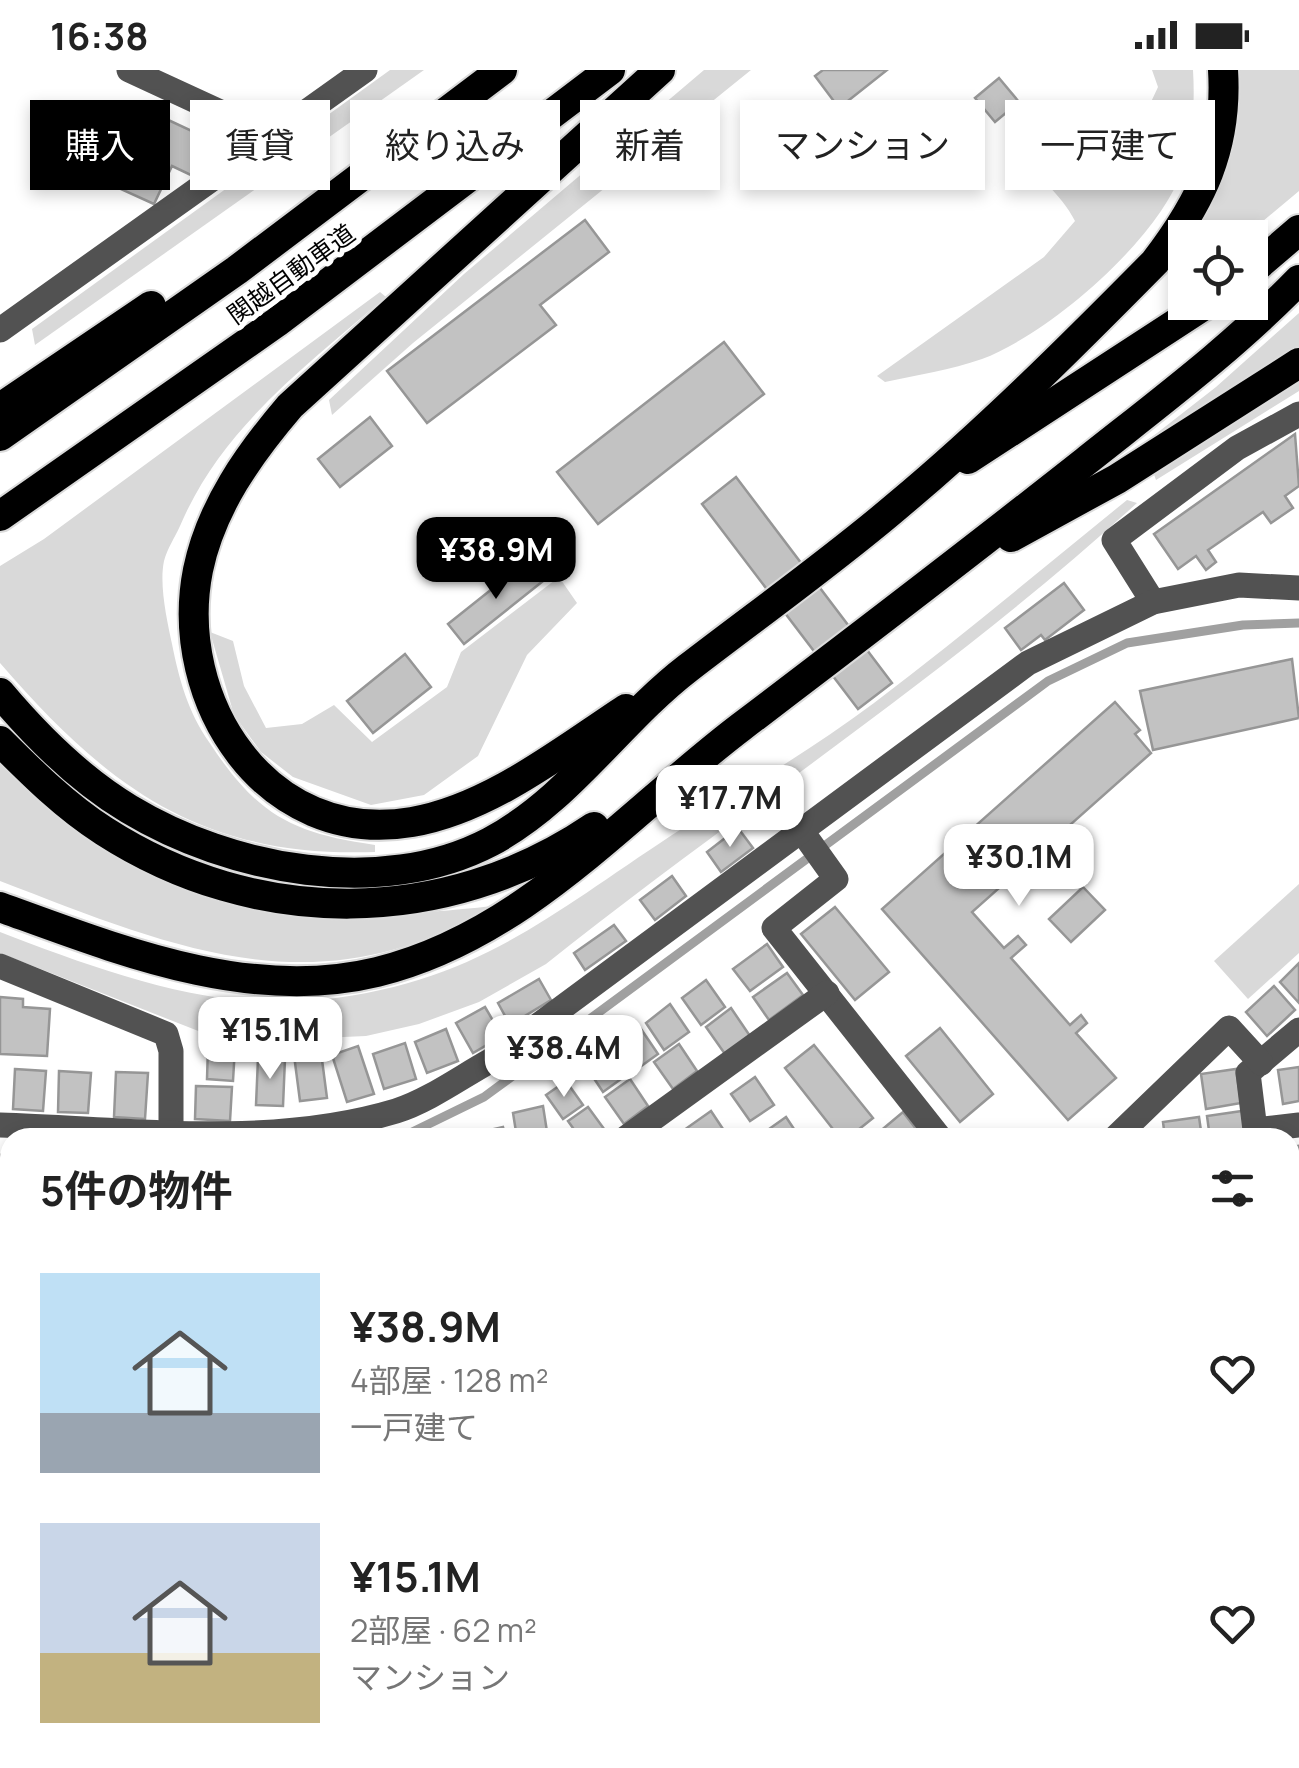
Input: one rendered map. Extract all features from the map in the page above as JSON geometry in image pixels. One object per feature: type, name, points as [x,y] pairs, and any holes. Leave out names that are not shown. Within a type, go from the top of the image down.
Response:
[{"type":"highway","name":"関越自動車道","points":[[464,100],[502,70]]},
{"type":"highway","name":"関越自動車道","points":[[0,516],[292,311],[610,70]]},
{"type":"highway","points":[[660,70],[329,366],[264,436],[240,470],[208,537],[198,570],[193,634],[206,694],[218,722],[256,772],[304,805],[384,824],[438,816],[491,792],[683,672],[899,505],[1182,320]]},
{"type":"highway","points":[[899,505],[1118,299],[1184,225],[1214,166],[1222,134],[1223,70]]},
{"type":"highway","points":[[0,408],[350,172]]},
{"type":"highway","name":"関越自動車道","points":[[0,436],[350,186]]},
{"type":"highway","points":[[1268,257],[1299,230]]},
{"type":"highway","points":[[0,907],[193,969],[286,982],[374,973],[457,945],[492,926],[567,872],[733,734],[1205,366],[1299,280]]},
{"type":"highway","points":[[948,570],[1117,479],[1299,363]]},
{"type":"highway","points":[[0,694],[34,732],[92,784],[164,828],[240,856],[294,867],[358,871],[426,862],[490,842],[544,805],[683,672]]},
{"type":"highway","points":[[0,741],[70,807],[143,853],[255,893],[354,904],[452,893],[524,869],[561,850],[733,734]]},
{"type":"street","points":[[129,70],[194,100]]},
{"type":"street","points":[[323,100],[365,70]]},
{"type":"street","points":[[0,330],[196,190]]},
{"type":"street","points":[[1153,602],[1114,540],[1237,448],[1299,414]]},
{"type":"street","points":[[330,1128],[400,1110],[490,1061],[1028,663],[1153,602],[1239,586],[1299,588]]},
{"type":"street","points":[[801,830],[836,878],[774,928],[932,1128]]},
{"type":"street","points":[[0,966],[166,1034],[171,1128]]},
{"type":"street","points":[[640,1128],[827,993]]},
{"type":"street","points":[[1125,1128],[1230,1028],[1261,1062]]},
{"type":"street","points":[[1255,1128],[1248,1074],[1299,1030]]},
{"type":"street","points":[[0,1125],[57,1128]]},
{"type":"street","points":[[1273,1128],[1299,1125]]},
{"type":"shaded area","points":[[390,70],[424,70],[382,100],[350,100],[350,122],[330,136],[330,113]]},
{"type":"shaded area","points":[[704,70],[751,70],[714,100],[669,100]]},
{"type":"shaded area","points":[[1152,70],[1193,70],[1193,100],[1152,100],[1158,87]]},
{"type":"shaded area","points":[[1237,70],[1299,70],[1299,191],[1264,220],[1200,220],[1229,159],[1238,93]]},
{"type":"shaded area","points":[[580,175],[580,190],[602,190],[413,343],[332,415],[329,400],[464,274]]},
{"type":"shaded area","points":[[224,190],[254,190],[35,345],[32,329]]},
{"type":"shaded area","points":[[1052,190],[1173,190],[1152,224],[1127,253],[1039,328],[982,359],[885,382],[877,376],[1044,257],[1075,221]]},
{"type":"shaded area","points":[[380,292],[386,297],[297,374],[243,428],[198,491],[164,561],[164,602],[181,682],[195,719],[226,767],[260,804],[278,816],[320,834],[375,845],[375,852],[314,851],[259,843],[209,828],[164,807],[121,780],[40,708],[0,663],[0,566],[44,539]]},
{"type":"shaded area","points":[[1299,313],[1299,391],[1156,480],[1143,444],[1216,387]]},
{"type":"shaded area","points":[[1127,500],[1137,503],[1067,565],[920,682],[546,964],[479,1002],[419,1024],[366,1036],[253,1041],[211,1036],[0,953],[0,932],[150,983],[190,993],[268,1002],[364,993],[460,965],[543,921],[850,721]]},
{"type":"shaded area","points":[[559,577],[577,603],[527,655],[478,756],[424,795],[371,805],[293,777],[261,752],[234,715],[210,632],[233,641],[244,686],[266,728],[302,724],[334,705],[372,742],[447,687],[461,652]]},
{"type":"shaded area","points":[[0,763],[97,846],[156,876],[202,892],[297,910],[346,913],[492,906],[428,938],[366,956],[305,962],[245,958],[185,946],[0,881]]},
{"type":"shaded area","points":[[1299,884],[1299,953],[1248,999],[1214,961]]},
{"type":"building","points":[[823,70],[887,70],[849,100],[833,100],[815,76]]},
{"type":"building","points":[[999,78],[1017,100],[1005,100],[1005,114],[995,122],[985,110],[985,100],[975,98]]},
{"type":"building","points":[[170,121],[190,130],[190,175],[172,166],[170,170]]},
{"type":"building","points":[[123,190],[161,190],[154,204]]},
{"type":"building","points":[[585,220],[609,252],[540,305],[556,325],[427,423],[387,371]]},
{"type":"building","points":[[724,342],[764,394],[598,524],[557,472]]},
{"type":"building","points":[[370,417],[392,446],[340,487],[318,459]]},
{"type":"building","points":[[1295,434],[1299,486],[1285,496],[1293,508],[1271,523],[1263,512],[1208,550],[1216,562],[1206,570],[1196,556],[1178,569],[1154,534]]},
{"type":"building","points":[[736,477],[892,683],[858,709],[702,504]]},
{"type":"building","points":[[527,561],[543,581],[464,644],[448,624]]},
{"type":"building","points":[[1064,583],[1084,610],[1045,640],[1041,635],[1021,650],[1005,628]]},
{"type":"building","points":[[405,654],[431,687],[373,733],[347,701]]},
{"type":"building","points":[[1292,659],[1299,718],[1153,750],[1140,691]]},
{"type":"building","points":[[1115,702],[1140,730],[1135,734],[1151,753],[972,912],[1004,948],[1018,936],[1026,945],[1011,958],[1070,1025],[1081,1015],[1087,1023],[1076,1033],[1116,1078],[1068,1120],[882,909]]},
{"type":"building","points":[[738,828],[753,848],[721,872],[707,852]]},
{"type":"building","points":[[672,876],[686,896],[655,920],[640,900]]},
{"type":"building","points":[[1083,887],[1105,910],[1071,942],[1049,919]]},
{"type":"building","points":[[835,907],[889,972],[855,1000],[801,934]]},
{"type":"building","points":[[614,925],[626,941],[585,970],[574,953]]},
{"type":"building","points":[[767,944],[783,967],[750,991],[733,969]]},
{"type":"building","points":[[1299,963],[1299,1003],[1280,982]]},
{"type":"building","points":[[787,973],[803,995],[769,1020],[753,997]]},
{"type":"building","points":[[539,979],[551,1000],[510,1025],[498,1003]]},
{"type":"building","points":[[706,980],[725,1007],[701,1025],[682,998]]},
{"type":"building","points":[[1274,986],[1295,1010],[1267,1036],[1246,1012]]},
{"type":"building","points":[[0,997],[23,999],[23,1007],[50,1009],[47,1056],[0,1054]]},
{"type":"building","points":[[670,1004],[689,1032],[664,1050],[646,1023]]},
{"type":"building","points":[[485,1007],[502,1036],[473,1053],[456,1023]]},
{"type":"building","points":[[731,1008],[750,1036],[725,1054],[706,1027]]},
{"type":"building","points":[[639,1026],[658,1054],[633,1072],[615,1045]]},
{"type":"building","points":[[940,1028],[993,1094],[960,1122],[906,1056]]},
{"type":"building","points":[[446,1029],[458,1061],[427,1073],[415,1042]]},
{"type":"building","points":[[405,1043],[416,1079],[384,1089],[373,1054]]},
{"type":"building","points":[[679,1044],[697,1071],[673,1089],[654,1062]]},
{"type":"building","points":[[814,1045],[873,1118],[860,1128],[832,1128],[785,1068]]},
{"type":"building","points":[[208,1046],[235,1047],[233,1081],[207,1079]]},
{"type":"building","points":[[358,1046],[374,1094],[347,1102],[332,1055]]},
{"type":"building","points":[[609,1047],[628,1074],[603,1092],[585,1065]]},
{"type":"building","points":[[321,1052],[327,1098],[300,1101],[294,1055]]},
{"type":"building","points":[[258,1058],[285,1059],[283,1106],[256,1105]]},
{"type":"building","points":[[1299,1067],[1299,1101],[1283,1104],[1278,1070]]},
{"type":"building","points":[[15,1069],[46,1071],[43,1111],[13,1109]]},
{"type":"building","points":[[1236,1069],[1241,1103],[1206,1109],[1201,1074]]},
{"type":"building","points":[[59,1071],[91,1073],[88,1113],[58,1112]]},
{"type":"building","points":[[116,1072],[148,1073],[145,1119],[114,1117]]},
{"type":"building","points":[[755,1077],[774,1105],[750,1121],[731,1094]]},
{"type":"building","points":[[630,1079],[648,1106],[624,1124],[605,1097]]},
{"type":"building","points":[[566,1081],[583,1105],[563,1119],[546,1095]]},
{"type":"building","points":[[196,1086],[232,1087],[230,1121],[195,1119]]},
{"type":"building","points":[[543,1106],[546,1128],[515,1128],[513,1113]]},
{"type":"building","points":[[588,1107],[603,1128],[573,1128],[568,1121]]},
{"type":"building","points":[[711,1111],[722,1128],[687,1128]]},
{"type":"building","points":[[1242,1111],[1245,1128],[1209,1128],[1207,1116]]},
{"type":"building","points":[[903,1112],[915,1128],[884,1128]]},
{"type":"building","points":[[786,1117],[793,1128],[770,1128]]},
{"type":"building","points":[[1199,1117],[1201,1128],[1164,1128],[1163,1122]]},
{"type":"waterway","points":[[420,1128],[484,1097],[1048,681],[1127,643],[1243,625],[1299,623]]}]
